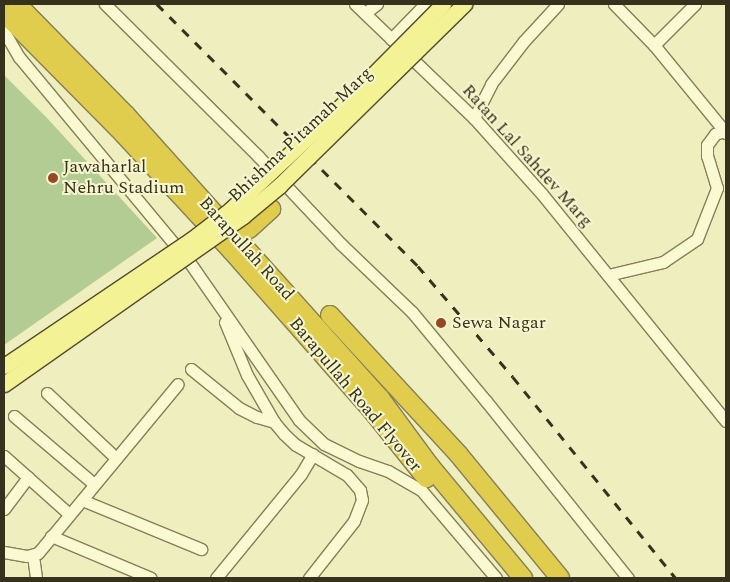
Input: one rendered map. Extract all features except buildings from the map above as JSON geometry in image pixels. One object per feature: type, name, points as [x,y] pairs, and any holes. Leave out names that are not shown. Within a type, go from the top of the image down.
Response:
[{"type":"highway","name":"Barapullah Road","points":[[9,11],[198,214]]},
{"type":"highway","name":"Barapullah Road","points":[[9,11],[126,116],[330,342]]},
{"type":"highway","points":[[249,229],[271,209]]},
{"type":"highway","name":"Barapullah Road Flyover","points":[[198,214],[375,403],[523,578]]},
{"type":"highway","points":[[330,315],[459,455],[560,578]]},
{"type":"highway","points":[[330,342],[344,330]]},
{"type":"highway","name":"Barapullah Road Flyover","points":[[330,342],[355,370],[375,403],[509,578]]},
{"type":"highway","points":[[355,370],[370,358]]},
{"type":"main road","name":"Bhishma Pitamah Marg","points":[[4,366],[191,240],[230,210],[347,100],[443,4]]},
{"type":"main road","name":"Bhishma Pitamah Marg","points":[[4,384],[190,256],[250,210],[307,159],[464,4]]},
{"type":"street","points":[[105,4],[258,156],[341,244],[412,312],[628,578]]},
{"type":"street","name":"Ratan Lal Sahdev Marg","points":[[355,4],[474,118],[537,188],[726,421]]},
{"type":"street","points":[[365,13],[377,4]]},
{"type":"street","points":[[391,39],[426,4]]},
{"type":"street","points":[[474,118],[492,84],[524,42],[558,4]]},
{"type":"street","points":[[608,275],[663,262],[697,239],[717,188],[706,156],[707,145],[715,134],[725,132],[654,45],[614,4]]},
{"type":"street","points":[[654,45],[695,4]]},
{"type":"street","points":[[9,11],[5,33],[19,57],[190,264],[299,420],[324,444],[341,453],[388,471],[422,491],[496,578]]},
{"type":"street","points":[[218,304],[240,358],[274,422],[296,445],[347,476],[360,490],[362,500],[354,521],[309,578]]},
{"type":"street","points":[[191,369],[239,408],[257,418],[274,422]]},
{"type":"street","points":[[4,552],[33,556],[38,553],[178,384]]},
{"type":"street","points":[[47,393],[116,458]]},
{"type":"street","points":[[14,416],[94,484]]},
{"type":"street","points":[[216,578],[300,474],[313,454]]},
{"type":"street","points":[[4,456],[69,514]]},
{"type":"street","points":[[4,509],[28,477]]},
{"type":"street","points":[[82,500],[201,549]]},
{"type":"street","points":[[51,536],[151,578]]},
{"type":"street","points":[[33,556],[36,578]]},
{"type":"green space","name":"Jawaharlal Nehru Stadium","points":[[4,75],[47,118],[157,238],[4,345]]},
{"type":"railway","points":[[157,4],[418,266],[513,377],[676,578]]},
{"type":"place","name":"Jawaharlal Nehru Stadium","points":[[53,178]]},
{"type":"place","name":"Sewa Nagar","points":[[441,323]]}]
